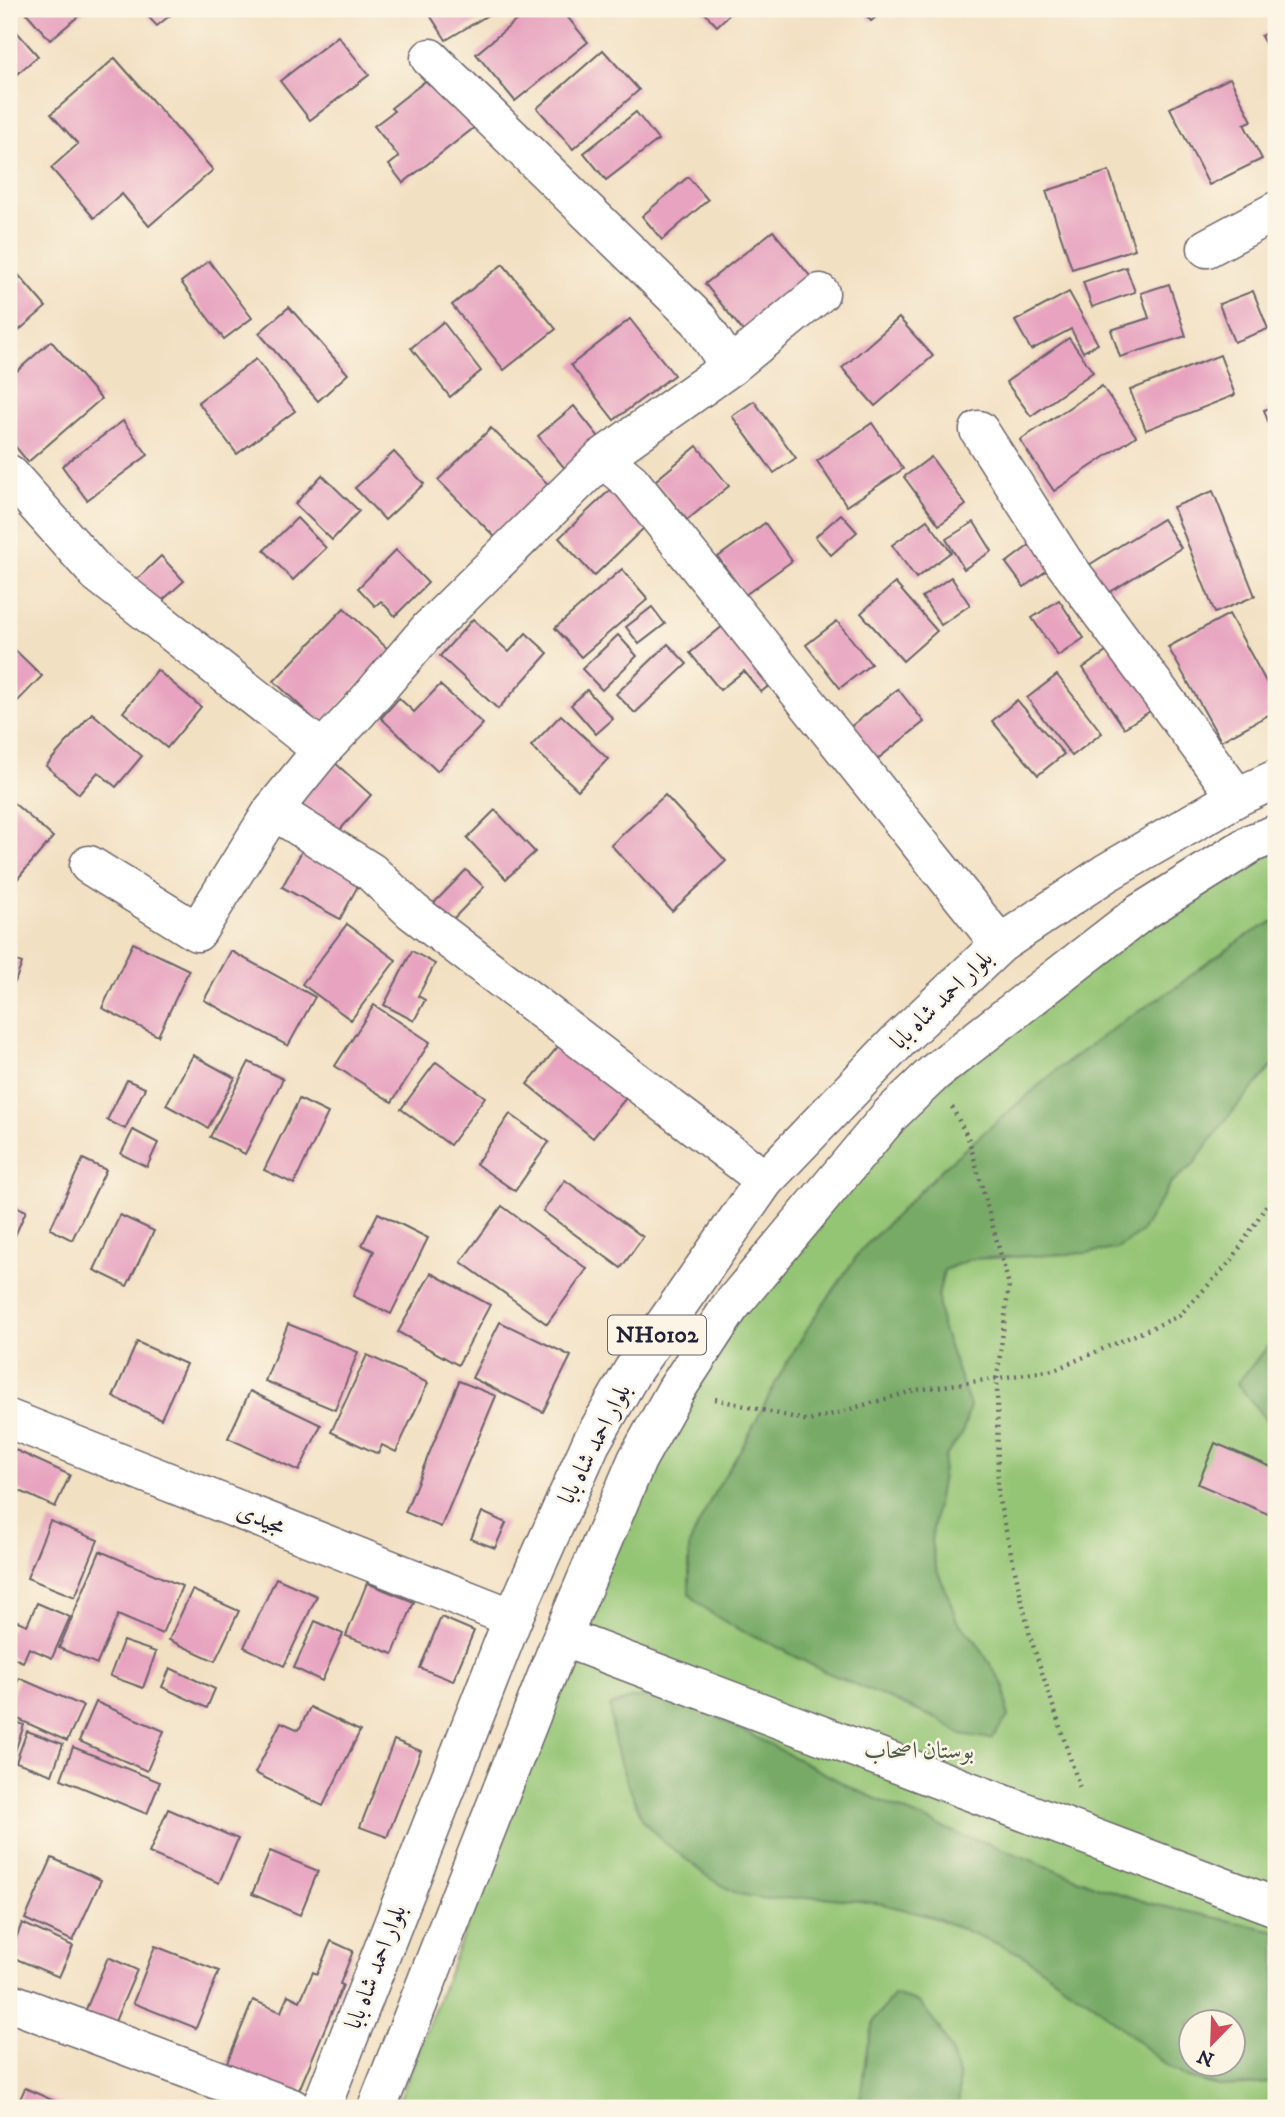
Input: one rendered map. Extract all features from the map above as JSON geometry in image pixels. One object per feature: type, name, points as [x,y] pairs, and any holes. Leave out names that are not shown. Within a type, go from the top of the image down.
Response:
[{"type":"main road","points":[[430,58],[699,320],[730,367]]},
{"type":"main road","points":[[1207,248],[1276,211]]},
{"type":"main road","points":[[89,865],[197,932],[273,810],[429,629],[602,458],[730,367],[820,293]]},
{"type":"main road","points":[[979,430],[1063,561],[1237,797]]},
{"type":"main road","points":[[602,458],[631,482],[1000,944]]},
{"type":"main road","points":[[9,474],[97,573],[322,750]]},
{"type":"main road","name":"بلوار احمد شاه بابا","points":[[321,2108],[513,1618],[592,1443],[632,1370],[765,1180],[900,1039],[1000,944],[1106,873],[1237,797],[1276,779]]},
{"type":"main road","points":[[273,810],[371,872],[412,911],[765,1180]]},
{"type":"main road","name":"بلوار احمد شاه بابا","points":[[377,2108],[562,1637],[637,1460],[676,1390],[730,1307],[890,1115],[935,1072],[1140,914],[1252,844],[1276,834]]},
{"type":"main road","name":"مجیدی","points":[[9,1419],[513,1618]]},
{"type":"main road","points":[[562,1637],[1276,1907]]},
{"type":"main road","points":[[9,2002],[292,2108]]},
{"type":"path","points":[[935,1072],[969,1140],[1009,1284],[998,1378],[998,1496],[1030,1636],[1097,1839]]},
{"type":"path","points":[[676,1390],[809,1421],[916,1390],[1054,1370],[1179,1316],[1232,1260],[1276,1190]]},
{"type":"green space","name":"بوستان اصحاب","points":[[1276,851],[1276,2108],[396,2108],[601,1580],[656,1453],[743,1308],[934,1089],[1176,903]]},
{"type":"green space","points":[[1276,920],[1276,1062],[1227,1118],[1193,1165],[1171,1183],[1141,1232],[1117,1249],[971,1259],[944,1270],[938,1297],[941,1324],[970,1406],[962,1434],[945,1457],[931,1541],[936,1568],[957,1621],[976,1641],[1005,1688],[1008,1717],[991,1739],[961,1734],[937,1719],[821,1670],[712,1614],[689,1594],[689,1545],[713,1495],[744,1444],[783,1369],[861,1250],[944,1167],[1058,1069],[1248,935]]},
{"type":"green space","points":[[1276,1337],[1276,1433],[1237,1383]]},
{"type":"green space","points":[[633,1698],[689,1702],[856,1790],[963,1836],[1149,1903],[1276,1931],[1276,2082],[1218,2086],[1188,2078],[1246,2078],[1246,2008],[1176,2008],[1176,2071],[1163,2063],[1094,2004],[1021,1954],[939,1919],[883,1904],[823,1897],[767,1899],[738,1894],[711,1879],[664,1842],[643,1821],[620,1764],[610,1706]]},
{"type":"green space","points":[[894,1995],[920,2003],[938,2026],[951,2051],[959,2077],[959,2108],[859,2108],[867,2047],[874,2020]]},
{"type":"building","points":[[23,9],[87,9],[50,40]]},
{"type":"building","points":[[141,9],[178,9],[157,26]]},
{"type":"building","points":[[426,9],[498,9],[446,40]]},
{"type":"building","points":[[530,9],[561,9],[588,42],[515,101],[476,54]]},
{"type":"building","points":[[701,9],[735,9],[717,26]]},
{"type":"building","points":[[861,9],[886,9],[871,21]]},
{"type":"building","points":[[9,23],[38,56],[9,81]]},
{"type":"building","points":[[1276,27],[1276,51],[1271,54],[1261,36]]},
{"type":"building","points":[[338,36],[369,75],[310,120],[280,81]]},
{"type":"building","points":[[603,50],[639,90],[573,149],[537,108]]},
{"type":"building","points":[[115,58],[213,170],[149,226],[122,194],[94,218],[51,168],[78,144],[51,114]]},
{"type":"building","points":[[433,75],[475,127],[403,183],[389,165],[399,157],[374,126],[394,111],[391,108]]},
{"type":"building","points":[[1230,78],[1252,121],[1244,124],[1262,159],[1209,185],[1170,108]]},
{"type":"building","points":[[636,112],[658,140],[606,180],[584,153]]},
{"type":"building","points":[[9,132],[17,141],[9,148]]},
{"type":"building","points":[[1109,171],[1135,249],[1072,269],[1046,191]]},
{"type":"building","points":[[688,177],[708,200],[662,240],[642,216]]},
{"type":"building","points":[[773,231],[819,287],[751,341],[705,284]]},
{"type":"building","points":[[209,261],[252,318],[224,339],[181,282]]},
{"type":"building","points":[[9,264],[46,307],[9,339]]},
{"type":"building","points":[[503,264],[556,329],[504,370],[452,305]]},
{"type":"building","points":[[1126,267],[1135,292],[1092,307],[1083,282]]},
{"type":"building","points":[[1169,284],[1186,336],[1120,357],[1111,330],[1149,318],[1141,293]]},
{"type":"building","points":[[1253,291],[1268,329],[1234,342],[1219,304]]},
{"type":"building","points":[[1069,292],[1098,344],[1083,352],[1071,329],[1031,350],[1015,321]]},
{"type":"building","points":[[289,307],[348,374],[318,401],[259,333]]},
{"type":"building","points":[[899,318],[933,356],[875,406],[842,368]]},
{"type":"building","points":[[630,319],[674,375],[614,420],[571,365]]},
{"type":"building","points":[[443,322],[481,371],[450,397],[411,348]]},
{"type":"building","points":[[1069,338],[1093,372],[1031,416],[1006,382]]},
{"type":"building","points":[[51,341],[101,399],[28,462],[9,439],[9,378]]},
{"type":"building","points":[[1220,355],[1235,395],[1146,430],[1130,390]]},
{"type":"building","points":[[256,359],[295,411],[237,454],[198,402]]},
{"type":"building","points":[[1102,386],[1136,436],[1054,491],[1020,440]]},
{"type":"building","points":[[754,401],[796,458],[774,473],[732,416]]},
{"type":"building","points":[[574,406],[603,442],[567,471],[538,436]]},
{"type":"building","points":[[1276,406],[1276,444],[1264,410]]},
{"type":"building","points":[[123,421],[148,455],[87,500],[62,466]]},
{"type":"building","points":[[872,423],[903,469],[847,506],[817,461]]},
{"type":"building","points":[[491,428],[553,489],[500,542],[438,480]]},
{"type":"building","points":[[697,446],[729,486],[687,520],[655,481]]},
{"type":"building","points":[[394,452],[424,484],[385,520],[355,488]]},
{"type":"building","points":[[931,457],[966,505],[939,525],[904,477]]},
{"type":"building","points":[[322,475],[359,511],[332,540],[295,504]]},
{"type":"building","points":[[611,489],[646,526],[594,576],[559,538]]},
{"type":"building","points":[[1213,491],[1255,596],[1215,613],[1173,507]]},
{"type":"building","points":[[841,514],[857,532],[831,555],[815,537]]},
{"type":"building","points":[[297,518],[326,548],[293,580],[264,550]]},
{"type":"building","points":[[1163,519],[1181,548],[1102,597],[1084,568]]},
{"type":"building","points":[[927,520],[951,552],[916,578],[892,545]]},
{"type":"building","points":[[974,522],[992,551],[964,569],[946,539]]},
{"type":"building","points":[[765,523],[792,561],[745,595],[718,557]]},
{"type":"building","points":[[1039,538],[1057,563],[1024,587],[1006,563]]},
{"type":"building","points":[[396,550],[428,583],[395,616],[381,601],[375,606],[358,588]]},
{"type":"building","points":[[161,556],[184,581],[155,607],[133,583]]},
{"type":"building","points":[[622,569],[648,599],[581,657],[555,628]]},
{"type":"building","points":[[951,577],[970,605],[941,625],[922,597]]},
{"type":"building","points":[[895,583],[937,631],[903,661],[861,613]]},
{"type":"building","points":[[1059,600],[1084,638],[1058,656],[1032,618]]},
{"type":"building","points":[[652,607],[665,624],[639,644],[626,627]]},
{"type":"building","points":[[344,608],[391,652],[320,725],[274,681]]},
{"type":"building","points":[[1229,614],[1276,700],[1276,711],[1221,741],[1168,647]]},
{"type":"building","points":[[473,619],[509,652],[526,633],[548,653],[498,709],[440,656]]},
{"type":"building","points":[[729,621],[776,680],[761,692],[744,671],[720,690],[690,653]]},
{"type":"building","points":[[837,621],[871,664],[840,688],[806,645]]},
{"type":"building","points":[[618,635],[637,656],[602,690],[582,669]]},
{"type":"building","points":[[9,644],[42,676],[9,710]]},
{"type":"building","points":[[668,644],[687,664],[635,713],[616,694]]},
{"type":"building","points":[[1116,645],[1158,706],[1124,728],[1083,668]]},
{"type":"building","points":[[157,670],[201,707],[167,748],[123,712]]},
{"type":"building","points":[[1057,675],[1102,733],[1072,756],[1027,698]]},
{"type":"building","points":[[440,685],[483,724],[437,771],[381,718],[399,698],[414,712]]},
{"type":"building","points":[[898,689],[924,722],[875,761],[849,728]]},
{"type":"building","points":[[587,690],[613,719],[596,734],[571,705]]},
{"type":"building","points":[[1017,700],[1064,754],[1038,775],[992,721]]},
{"type":"building","points":[[92,713],[142,756],[116,787],[98,772],[79,794],[46,766]]},
{"type":"building","points":[[561,715],[608,759],[578,790],[531,746]]},
{"type":"building","points":[[334,762],[371,795],[330,841],[292,808]]},
{"type":"building","points":[[665,795],[726,861],[672,911],[611,845]]},
{"type":"building","points":[[9,799],[53,837],[9,889]]},
{"type":"building","points":[[495,810],[535,852],[506,879],[467,838]]},
{"type":"building","points":[[307,842],[365,873],[340,919],[282,887]]},
{"type":"building","points":[[466,870],[484,887],[450,922],[432,905]]},
{"type":"building","points":[[347,924],[396,960],[351,1020],[302,984]]},
{"type":"building","points":[[133,943],[189,970],[158,1036],[102,1008]]},
{"type":"building","points":[[231,951],[315,997],[288,1046],[204,1000]]},
{"type":"building","points":[[412,951],[435,964],[418,996],[425,1000],[414,1021],[384,1005]]},
{"type":"building","points":[[9,958],[22,963],[15,982],[9,980]]},
{"type":"building","points":[[374,1005],[430,1042],[392,1102],[335,1066]]},
{"type":"building","points":[[565,1038],[631,1092],[593,1138],[527,1084]]},
{"type":"building","points":[[193,1055],[235,1078],[208,1128],[166,1105]]},
{"type":"building","points":[[249,1062],[283,1079],[245,1154],[210,1137]]},
{"type":"building","points":[[436,1062],[485,1097],[450,1145],[401,1109]]},
{"type":"building","points":[[127,1080],[145,1088],[125,1129],[107,1120]]},
{"type":"building","points":[[299,1099],[328,1113],[294,1184],[264,1170]]},
{"type":"building","points":[[510,1114],[549,1142],[515,1191],[476,1164]]},
{"type":"building","points":[[133,1130],[158,1143],[147,1167],[121,1154]]},
{"type":"building","points":[[83,1159],[106,1170],[72,1240],[50,1229]]},
{"type":"building","points":[[565,1180],[643,1237],[621,1268],[543,1211]]},
{"type":"building","points":[[9,1203],[26,1211],[9,1249]]},
{"type":"building","points":[[502,1206],[587,1269],[547,1324],[461,1262]]},
{"type":"building","points":[[378,1213],[428,1238],[391,1314],[353,1296],[374,1251],[362,1245]]},
{"type":"building","points":[[120,1215],[154,1231],[127,1286],[94,1270]]},
{"type":"building","points":[[431,1273],[490,1305],[458,1365],[398,1332]]},
{"type":"building","points":[[500,1322],[571,1356],[543,1412],[472,1378]]},
{"type":"building","points":[[288,1324],[358,1352],[335,1410],[265,1381]]},
{"type":"building","points":[[137,1342],[186,1364],[161,1419],[113,1397]]},
{"type":"building","points":[[367,1355],[428,1383],[396,1452],[382,1445],[378,1454],[331,1432]]},
{"type":"building","points":[[459,1381],[496,1396],[441,1527],[405,1512]]},
{"type":"building","points":[[250,1391],[321,1425],[299,1471],[228,1438]]},
{"type":"building","points":[[1215,1443],[1276,1469],[1276,1493],[1268,1514],[1198,1484]]},
{"type":"building","points":[[11,1448],[70,1475],[55,1507],[9,1486]]},
{"type":"building","points":[[482,1512],[506,1523],[495,1548],[471,1539]]},
{"type":"building","points":[[50,1521],[98,1540],[75,1597],[27,1578]]},
{"type":"building","points":[[100,1551],[182,1586],[162,1634],[118,1615],[97,1664],[59,1648]]},
{"type":"building","points":[[276,1578],[317,1596],[284,1666],[244,1647]]},
{"type":"building","points":[[367,1583],[414,1602],[393,1654],[346,1636]]},
{"type":"building","points":[[192,1590],[239,1611],[215,1661],[169,1640]]},
{"type":"building","points":[[37,1603],[70,1617],[52,1658],[29,1648],[23,1662],[9,1656],[9,1633],[15,1620],[27,1625]]},
{"type":"building","points":[[441,1617],[474,1631],[453,1681],[420,1668]]},
{"type":"building","points":[[315,1621],[343,1634],[322,1681],[294,1668]]},
{"type":"building","points":[[123,1641],[156,1652],[143,1688],[110,1676]]},
{"type":"building","points":[[170,1668],[215,1689],[207,1708],[162,1687]]},
{"type":"building","points":[[19,1678],[83,1706],[67,1741],[9,1715],[9,1702]]},
{"type":"building","points":[[96,1702],[164,1731],[147,1771],[79,1741]]},
{"type":"building","points":[[310,1707],[360,1731],[323,1806],[255,1773],[281,1722],[299,1730]]},
{"type":"building","points":[[9,1720],[24,1725],[12,1760],[9,1758]]},
{"type":"building","points":[[27,1731],[63,1744],[52,1775],[16,1762]]},
{"type":"building","points":[[394,1740],[421,1751],[387,1837],[360,1827]]},
{"type":"building","points":[[73,1747],[160,1782],[147,1814],[61,1779]]},
{"type":"building","points":[[168,1809],[238,1839],[219,1883],[149,1853]]},
{"type":"building","points":[[270,1851],[318,1871],[300,1915],[252,1894]]},
{"type":"building","points":[[52,1858],[101,1880],[73,1941],[25,1919]]},
{"type":"building","points":[[22,1923],[73,1946],[59,1977],[9,1956]]},
{"type":"building","points":[[331,1941],[353,1951],[340,1984],[343,1985],[297,2095],[226,2065],[253,2000],[281,2012],[288,1995],[300,2001],[313,1972],[317,1974]]},
{"type":"building","points":[[155,1946],[219,1971],[196,2028],[133,2003]]},
{"type":"building","points":[[108,1957],[137,1970],[113,2026],[84,2014]]},
{"type":"building","points":[[25,2088],[70,2108],[16,2108]]},
{"type":"building","points":[[213,2098],[237,2108],[208,2108]]}]
